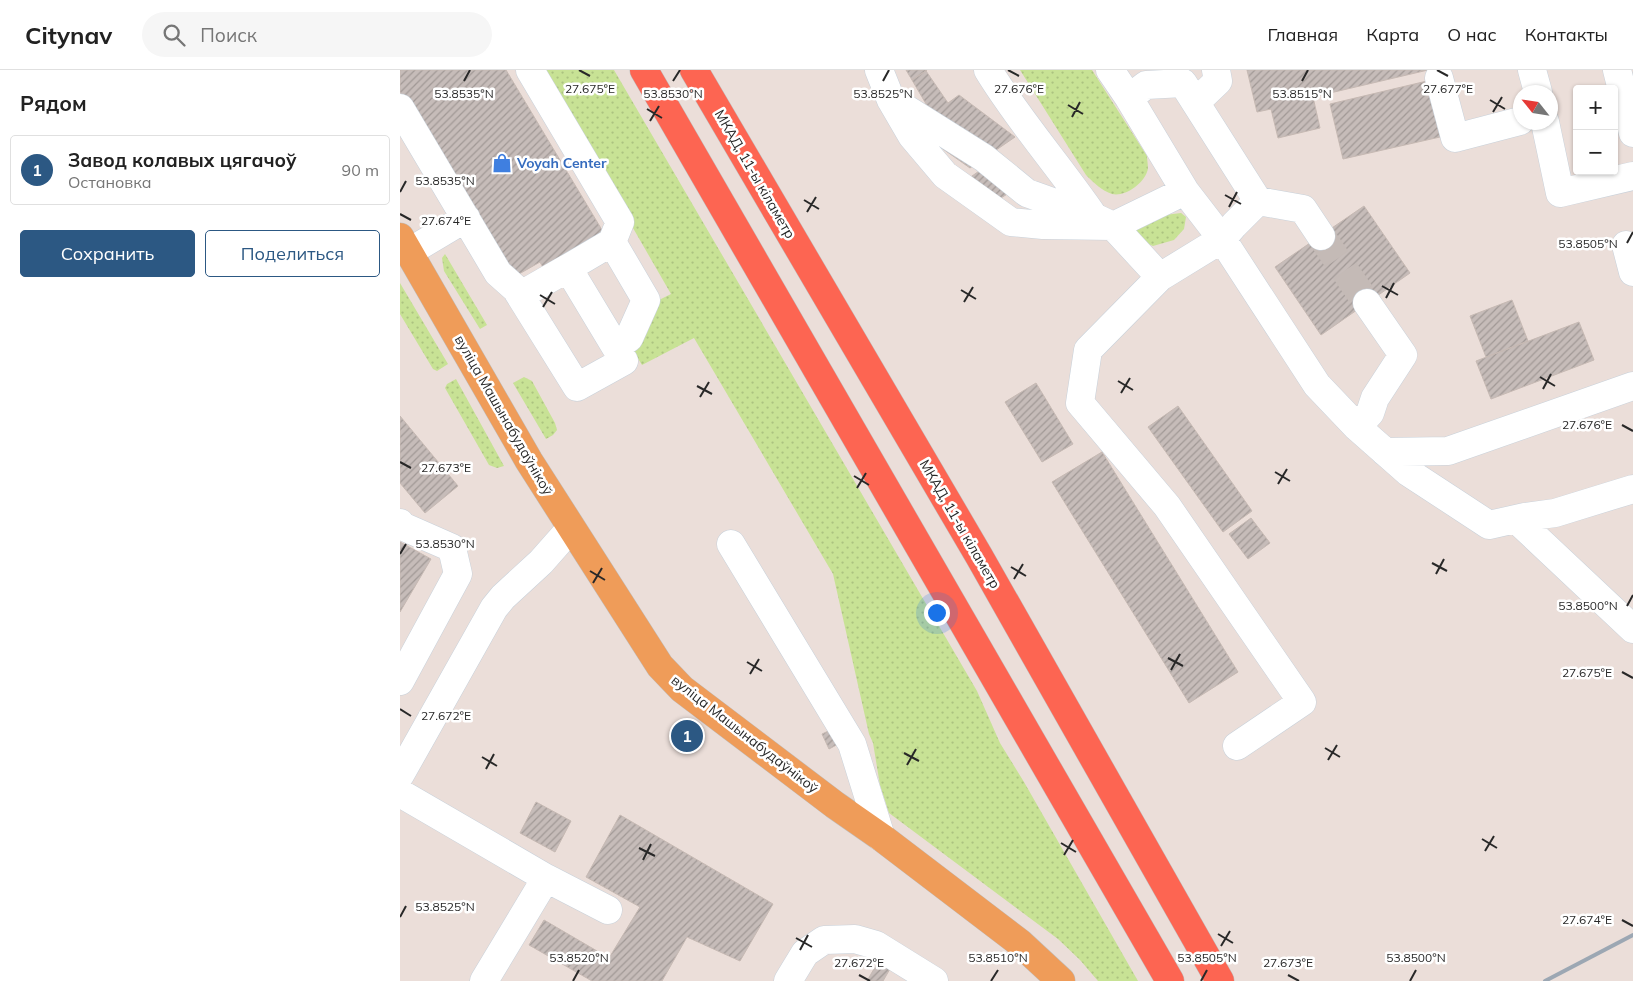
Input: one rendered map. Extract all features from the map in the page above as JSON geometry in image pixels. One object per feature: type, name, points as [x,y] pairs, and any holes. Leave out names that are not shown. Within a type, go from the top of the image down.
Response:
[{"type":"highway","points":[[644,70],[1170,981]]},
{"type":"highway","name":"МКАД, 11-ы кіламетр","points":[[698,74],[979,556],[1220,981]]},
{"type":"main road","name":"вуліца Машынабудаўнікоў","points":[[405,244],[529,461],[640,638],[660,666],[677,683],[1020,944],[1061,981]]},
{"type":"lane","points":[[521,296],[612,242],[620,222],[530,70]]},
{"type":"lane","points":[[879,70],[891,100],[912,136],[945,175],[1011,222],[1043,225],[1104,221],[1186,191]]},
{"type":"lane","points":[[988,70],[1003,95],[1075,188],[1104,221],[1160,277]]},
{"type":"lane","points":[[1110,70],[1186,191],[1222,240],[1317,385],[1357,427],[1408,472],[1489,525],[1556,512],[1633,489]]},
{"type":"lane","points":[[1196,102],[1218,81],[1216,70]]},
{"type":"lane","points":[[1532,70],[1536,85]]},
{"type":"lane","points":[[1617,70],[1633,133]]},
{"type":"lane","points":[[1129,98],[1155,77],[1183,82],[1258,201],[1303,209],[1321,236]]},
{"type":"lane","points":[[1439,78],[1455,138],[1513,123]]},
{"type":"lane","points":[[891,100],[984,158],[1028,193],[1104,221]]},
{"type":"lane","points":[[400,108],[498,273],[521,296],[577,387],[624,361],[568,268]]},
{"type":"lane","points":[[1547,130],[1560,194],[1633,176]]},
{"type":"lane","points":[[1238,746],[1302,702],[1167,506],[1080,403],[1088,350],[1160,277],[1222,240],[1234,224],[1258,201]]},
{"type":"lane","points":[[405,244],[466,218]]},
{"type":"lane","points":[[612,242],[646,300],[629,338],[616,346]]},
{"type":"lane","points":[[1626,245],[1633,272]]},
{"type":"lane","points":[[1357,427],[1370,413],[1375,398],[1403,355],[1367,303]]},
{"type":"lane","points":[[1385,452],[1448,451],[1633,386]]},
{"type":"lane","points":[[1516,519],[1633,629]]},
{"type":"lane","points":[[400,523],[402,526],[452,548],[458,574],[400,681]]},
{"type":"lane","points":[[400,775],[494,608],[571,528]]},
{"type":"lane","points":[[731,544],[852,744],[881,837]]},
{"type":"lane","points":[[400,793],[546,878],[608,910]]},
{"type":"lane","points":[[484,981],[546,878]]},
{"type":"lane","points":[[788,981],[805,954],[824,940],[855,939],[876,945],[934,981]]},
{"type":"green space","points":[[542,70],[614,70],[977,691],[1000,743],[1138,981],[1098,981],[1058,939],[889,813],[880,785],[873,743],[869,734],[833,574],[694,338],[642,365],[630,345],[651,304],[671,294]]},
{"type":"green space","points":[[1020,70],[1092,70],[1147,156],[1148,170],[1142,181],[1133,189],[1122,194],[1112,194],[1101,189],[1086,175]]},
{"type":"green space","points":[[1181,213],[1186,217],[1184,229],[1174,240],[1153,246],[1139,240],[1131,229],[1165,215]]},
{"type":"green space","points":[[445,254],[487,325],[480,329],[444,271],[442,258]]},
{"type":"green space","points":[[400,283],[448,364],[437,371],[433,369],[400,314]]},
{"type":"green space","points":[[524,377],[532,381],[555,423],[557,430],[546,439],[513,383]]},
{"type":"green space","points":[[456,379],[504,466],[497,468],[489,465],[445,388],[447,384]]},
{"type":"building","name":"Voyah Center","points":[[400,70],[506,70],[605,235],[545,271],[540,262],[512,278],[400,92]]},
{"type":"building","points":[[906,70],[927,70],[912,80]]},
{"type":"building","points":[[1247,70],[1428,70],[1313,97],[1320,128],[1278,138],[1271,109],[1257,112]]},
{"type":"building","points":[[926,71],[948,103],[959,95],[1015,137],[970,168],[912,127],[932,114],[912,80]]},
{"type":"building","points":[[1427,81],[1440,137],[1343,159],[1330,104]]},
{"type":"building","points":[[982,169],[1012,191],[993,203],[965,181]]},
{"type":"building","points":[[1364,206],[1410,273],[1321,335],[1275,267]]},
{"type":"building","points":[[1512,300],[1528,341],[1486,357],[1470,316]]},
{"type":"building","points":[[1579,322],[1594,360],[1491,399],[1476,361]]},
{"type":"building","points":[[1036,383],[1073,444],[1042,462],[1005,402]]},
{"type":"building","points":[[1178,406],[1252,511],[1223,532],[1148,427]]},
{"type":"building","points":[[400,416],[458,486],[425,513],[400,483]]},
{"type":"building","points":[[1102,452],[1238,672],[1189,703],[1052,482]]},
{"type":"building","points":[[1251,518],[1270,543],[1248,559],[1229,534]]},
{"type":"building","points":[[400,542],[431,559],[400,612]]},
{"type":"building","points":[[835,728],[842,742],[829,749],[822,734]]},
{"type":"building","points":[[536,802],[571,821],[555,852],[520,833]]},
{"type":"building","points":[[620,815],[773,904],[740,961],[687,937],[662,981],[592,981],[529,945],[544,920],[609,958],[640,907],[586,877]]},
{"type":"building","points":[[882,955],[894,962],[883,981],[867,981]]},
{"type":"tunnel","points":[[1321,236],[1367,303]]},
{"type":"railway","points":[[1545,981],[1633,935]]},
{"type":"place","name":"Voyah Center","points":[[502,163]]},
{"type":"place","name":"Завод колавых цягачоў","points":[[687,736]]}]
